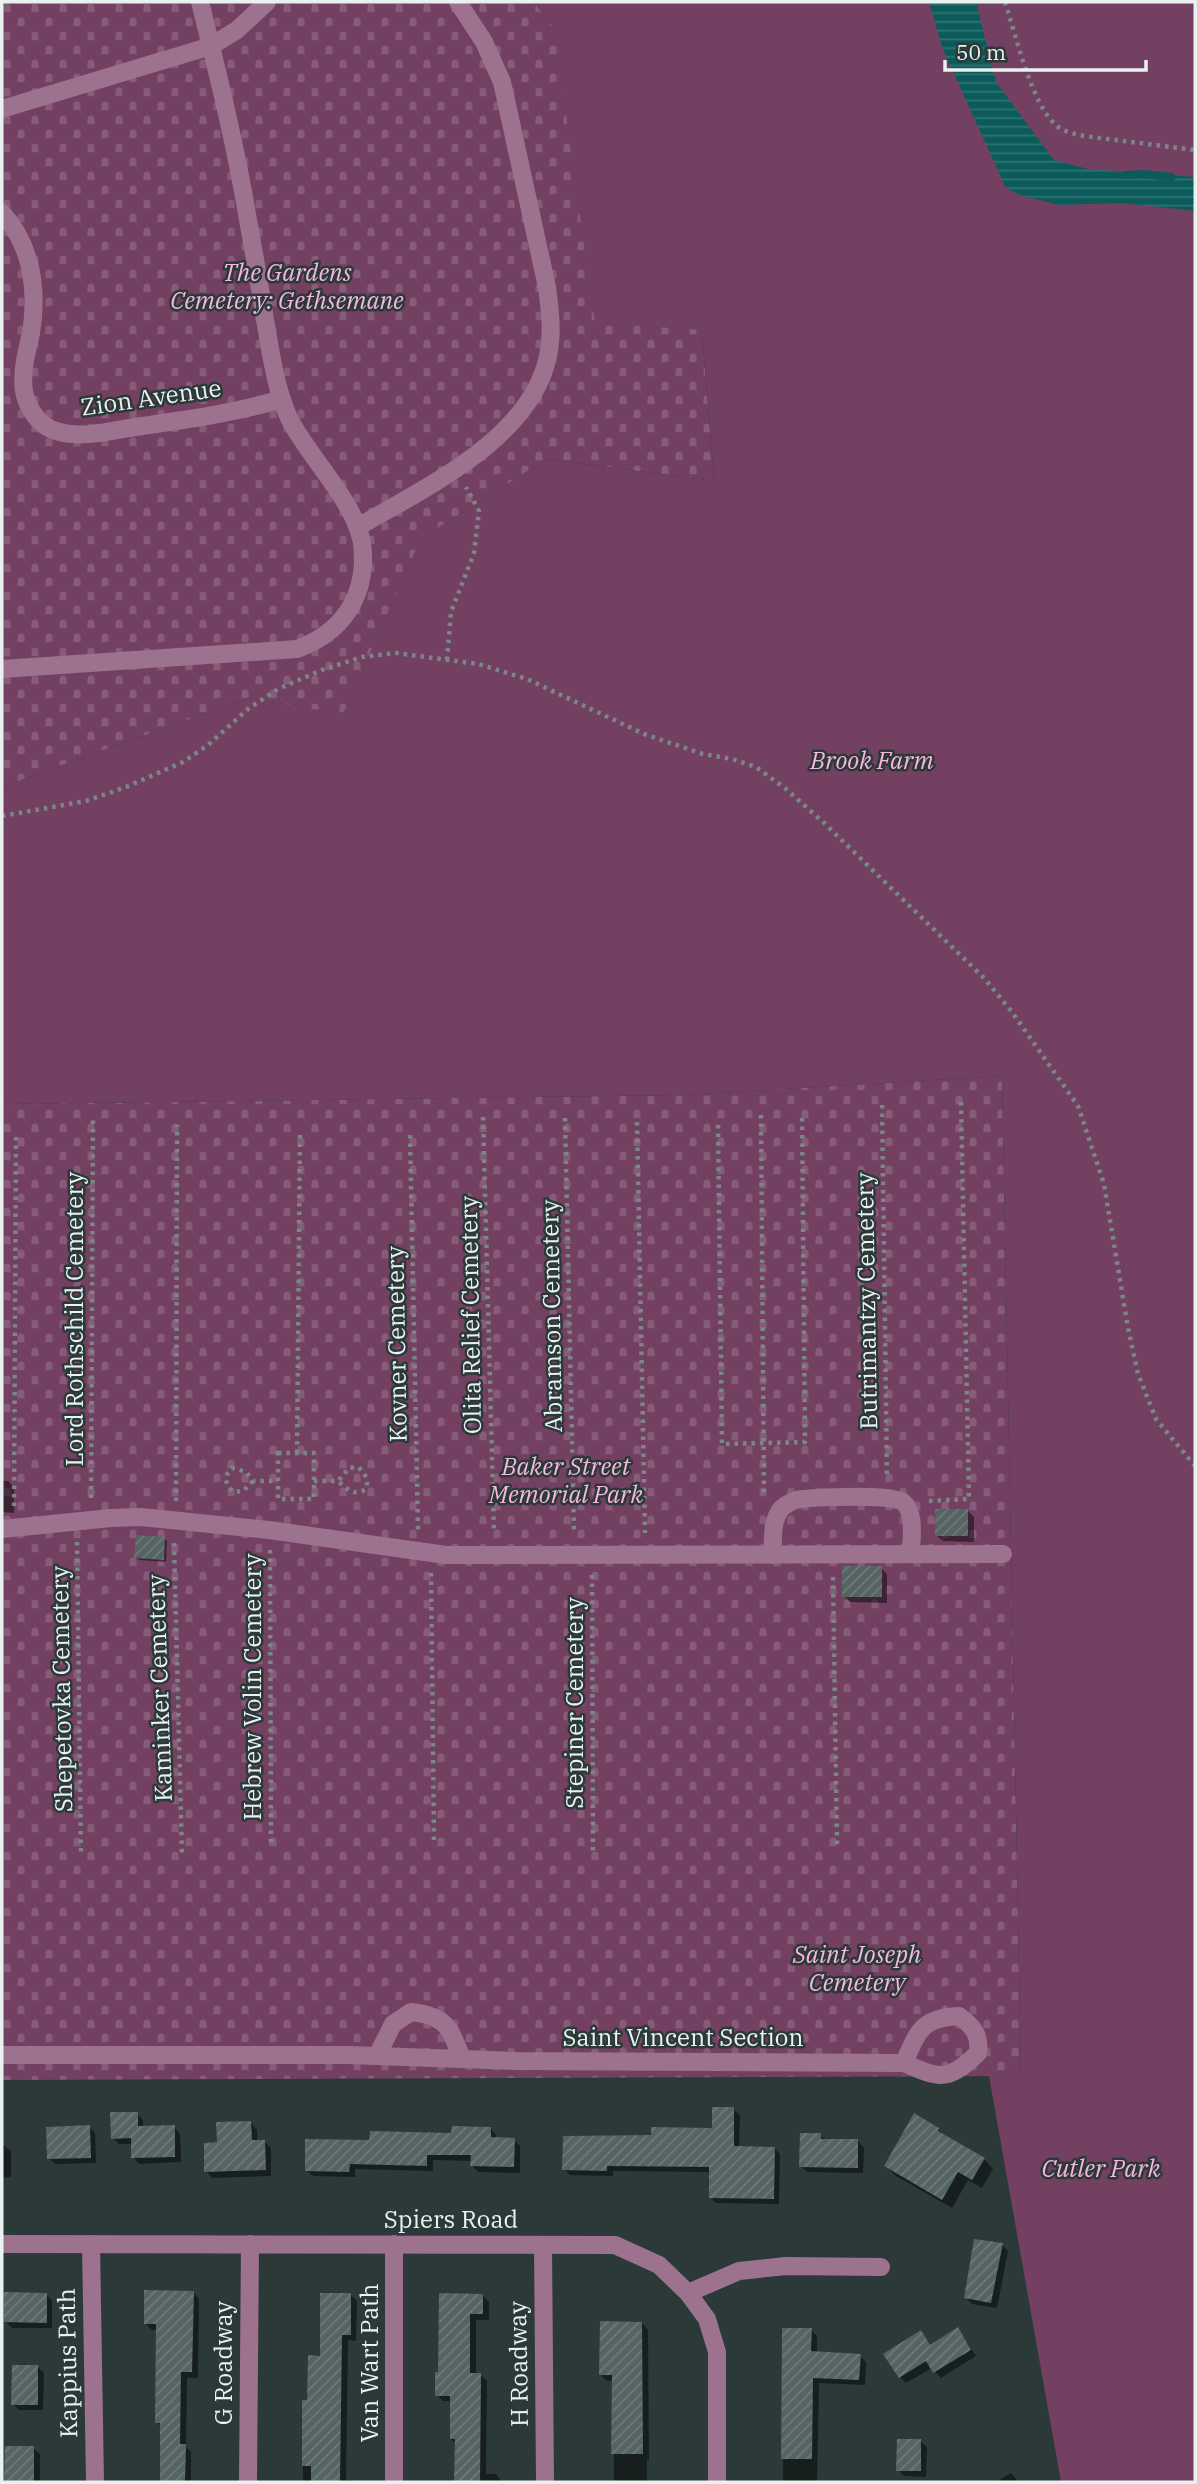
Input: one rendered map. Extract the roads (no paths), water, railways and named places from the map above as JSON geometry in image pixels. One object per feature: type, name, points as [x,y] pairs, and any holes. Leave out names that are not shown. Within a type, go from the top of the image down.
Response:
[{"type":"street","points":[[2,669],[285,651],[308,645],[335,629],[355,598],[363,561],[358,527],[335,487],[296,431],[273,370],[243,187],[200,2]]},
{"type":"street","points":[[2,109],[211,46],[237,30],[267,2]]},
{"type":"street","points":[[358,527],[455,467],[505,430],[531,398],[548,358],[551,321],[547,287],[502,82],[484,42],[458,2]]},
{"type":"street","name":"Zion Avenue","points":[[2,213],[20,237],[31,271],[34,309],[24,369],[24,391],[31,411],[46,426],[53,430],[73,433],[99,432],[224,414],[282,399]]},
{"type":"street","points":[[773,1555],[774,1527],[780,1510],[796,1501],[895,1499],[911,1515],[911,1554]]},
{"type":"street","points":[[8,1529],[127,1517],[174,1519],[270,1530],[425,1553],[1003,1554]]},
{"type":"street","points":[[377,2056],[393,2024],[411,2012],[432,2014],[450,2028],[462,2059]]},
{"type":"street","name":"Saint Vincent Section","points":[[2,2055],[377,2056],[531,2062],[904,2063]]},
{"type":"street","name":"Spiers Road","points":[[2,2244],[615,2245],[659,2265],[688,2293],[707,2319],[717,2352],[717,2482]]},
{"type":"street","name":"Kappius Path","points":[[90,2244],[95,2482]]},
{"type":"street","name":"G Roadway","points":[[248,2482],[250,2244]]},
{"type":"street","name":"Van Wart Path","points":[[394,2244],[394,2482]]},
{"type":"street","name":"H Roadway","points":[[543,2245],[545,2482]]},
{"type":"street","points":[[688,2293],[739,2271],[786,2266],[881,2267]]},
{"type":"water","points":[[929,2],[976,2],[996,82],[1054,160],[1088,169],[1195,177],[1195,211],[1122,203],[1060,205],[1022,196],[1006,188],[943,50]]},
{"type":"waterway","points":[[1125,175],[1171,177]]},
{"type":"park label","name":"The Gardens Cemetery: Gethsemane","points":[[287,287]]},
{"type":"park label","name":"Brook Farm","points":[[872,761]]},
{"type":"park label","name":"Baker Street Memorial Park","points":[[566,1481]]},
{"type":"park label","name":"Saint Joseph Cemetery","points":[[857,1969]]},
{"type":"park label","name":"Cutler Park","points":[[1101,2169]]}]
